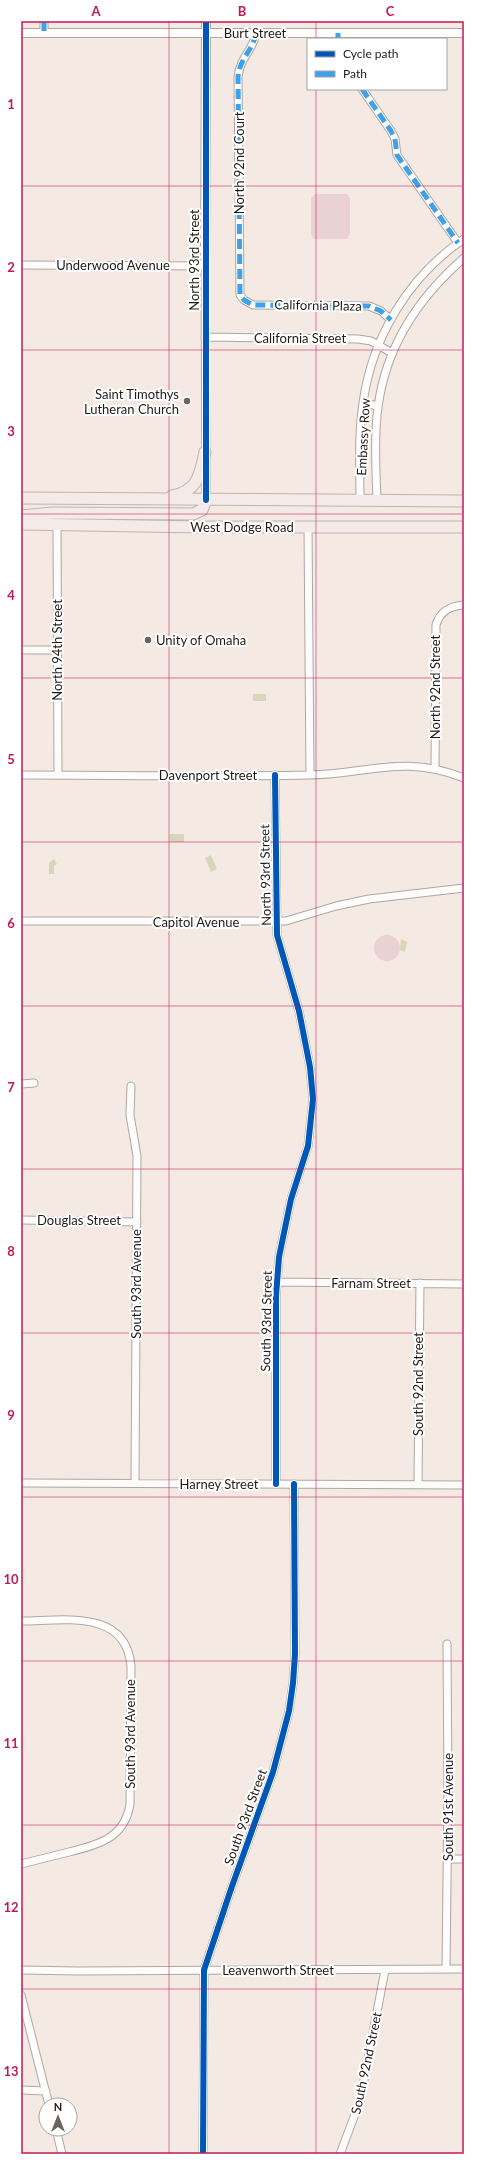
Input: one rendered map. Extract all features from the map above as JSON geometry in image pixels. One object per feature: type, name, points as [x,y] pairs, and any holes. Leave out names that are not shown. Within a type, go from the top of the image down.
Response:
[{"type":"highway","points":[[150,500],[178,495],[190,490],[198,479],[205,452]]},
{"type":"highway","name":"West Dodge Road","points":[[21,498],[464,501]]},
{"type":"highway","points":[[21,516],[53,513],[193,514],[202,510],[206,500]]},
{"type":"highway","name":"West Dodge Road","points":[[21,524],[464,527]]},
{"type":"street","points":[[44,21],[44,33]]},
{"type":"street","name":"North 93rd Street","points":[[206,21],[206,500]]},
{"type":"street","name":"Burt Street","points":[[21,33],[256,33],[338,36],[464,33]]},
{"type":"street","name":"North 92nd Court","points":[[242,298],[239,287],[238,77],[240,64],[252,47],[256,33]]},
{"type":"street","points":[[363,90],[391,131],[395,139],[397,155],[458,243]]},
{"type":"street","name":"Embassy Row","points":[[360,501],[363,403],[379,345],[391,320],[420,278],[464,239]]},
{"type":"street","name":"Embassy Row","points":[[377,501],[378,406],[392,353],[406,324],[421,301],[442,278],[464,258]]},
{"type":"street","name":"Underwood Avenue","points":[[21,265],[205,266]]},
{"type":"street","name":"California Plaza","points":[[242,298],[253,305],[369,306],[381,311],[391,320]]},
{"type":"street","name":"California Street","points":[[205,337],[352,338],[379,345],[392,353]]},
{"type":"street","points":[[363,403],[378,406]]},
{"type":"street","name":"North 94th Street","points":[[58,525],[58,775]]},
{"type":"street","points":[[308,527],[310,775]]},
{"type":"street","name":"North 92nd Street","points":[[435,769],[435,630],[438,618],[447,609],[464,605]]},
{"type":"street","points":[[21,650],[57,650]]},
{"type":"street","name":"Davenport Street","points":[[21,775],[310,775],[393,765],[425,766],[464,778]]},
{"type":"street","name":"North 93rd Street","points":[[275,775],[276,935],[291,979],[310,1067]]},
{"type":"street","name":"Capitol Avenue","points":[[21,922],[286,922],[336,906],[369,899],[464,888]]},
{"type":"street","name":"South 93rd Street","points":[[276,1484],[277,1282],[283,1229],[308,1146],[312,1120],[313,1099],[310,1067]]},
{"type":"street","points":[[21,1084],[34,1083]]},
{"type":"street","name":"South 93rd Avenue","points":[[131,1086],[130,1115],[137,1156],[135,1483]]},
{"type":"street","name":"Douglas Street","points":[[21,1220],[137,1222]]},
{"type":"street","name":"Farnam Street","points":[[277,1282],[464,1284]]},
{"type":"street","name":"South 92nd Street","points":[[418,1484],[420,1283]]},
{"type":"street","name":"Harney Street","points":[[21,1483],[464,1485]]},
{"type":"street","name":"South 93rd Street","points":[[203,2154],[204,1970],[273,1772],[289,1711],[295,1654],[294,1484]]},
{"type":"street","name":"South 93rd Avenue","points":[[21,1621],[89,1621],[108,1627],[123,1641],[131,1666],[130,1804],[128,1816],[115,1835],[99,1844],[21,1864]]},
{"type":"street","name":"South 91st Avenue","points":[[446,1969],[448,1859],[447,1644]]},
{"type":"street","points":[[448,1859],[464,1859]]},
{"type":"street","name":"Leavenworth Street","points":[[21,1970],[464,1969]]},
{"type":"street","name":"South 92nd Street","points":[[340,2154],[360,2101],[385,1970]]},
{"type":"street","points":[[21,1995],[48,2097]]},
{"type":"street","points":[[21,2090],[46,2091]]},
{"type":"street","points":[[58,2137],[62,2154]]},
{"type":"shaded area","points":[[315,194],[347,194],[350,198],[350,234],[347,239],[314,239],[311,234],[311,198]]},
{"type":"shaded area","points":[[253,694],[266,694],[266,701],[253,701]]},
{"type":"shaded area","points":[[170,834],[184,834],[184,842],[170,842]]},
{"type":"shaded area","points":[[211,855],[217,869],[211,872],[205,858]]},
{"type":"shaded area","points":[[54,859],[57,864],[54,866],[54,874],[49,874],[49,863]]},
{"type":"shaded area","points":[[387,935],[396,939],[400,948],[396,957],[387,961],[378,957],[374,948],[378,939]]},
{"type":"shaded area","points":[[401,939],[407,942],[405,952],[400,950]]},
{"type":"marked path","points":[[44,21],[44,33]]},
{"type":"marked path","points":[[256,33],[252,45],[241,64],[238,77],[240,295],[244,300],[253,305],[369,306],[381,311],[391,320]]},
{"type":"marked path","points":[[338,33],[338,38]]},
{"type":"marked path","points":[[363,90],[391,131],[395,139],[397,155],[458,243]]},
{"type":"cycle path","points":[[206,21],[206,500]]},
{"type":"cycle path","points":[[275,775],[277,935],[299,1011],[310,1067],[313,1099],[308,1146],[291,1199],[279,1257],[276,1296],[276,1484]]},
{"type":"cycle path","points":[[203,2154],[204,1970],[273,1772],[289,1711],[293,1683],[295,1654],[294,1484]]},
{"type":"place","name":"Saint Timothys Lutheran Church","points":[[187,401]]},
{"type":"place","name":"Unity of Omaha","points":[[148,640]]}]
